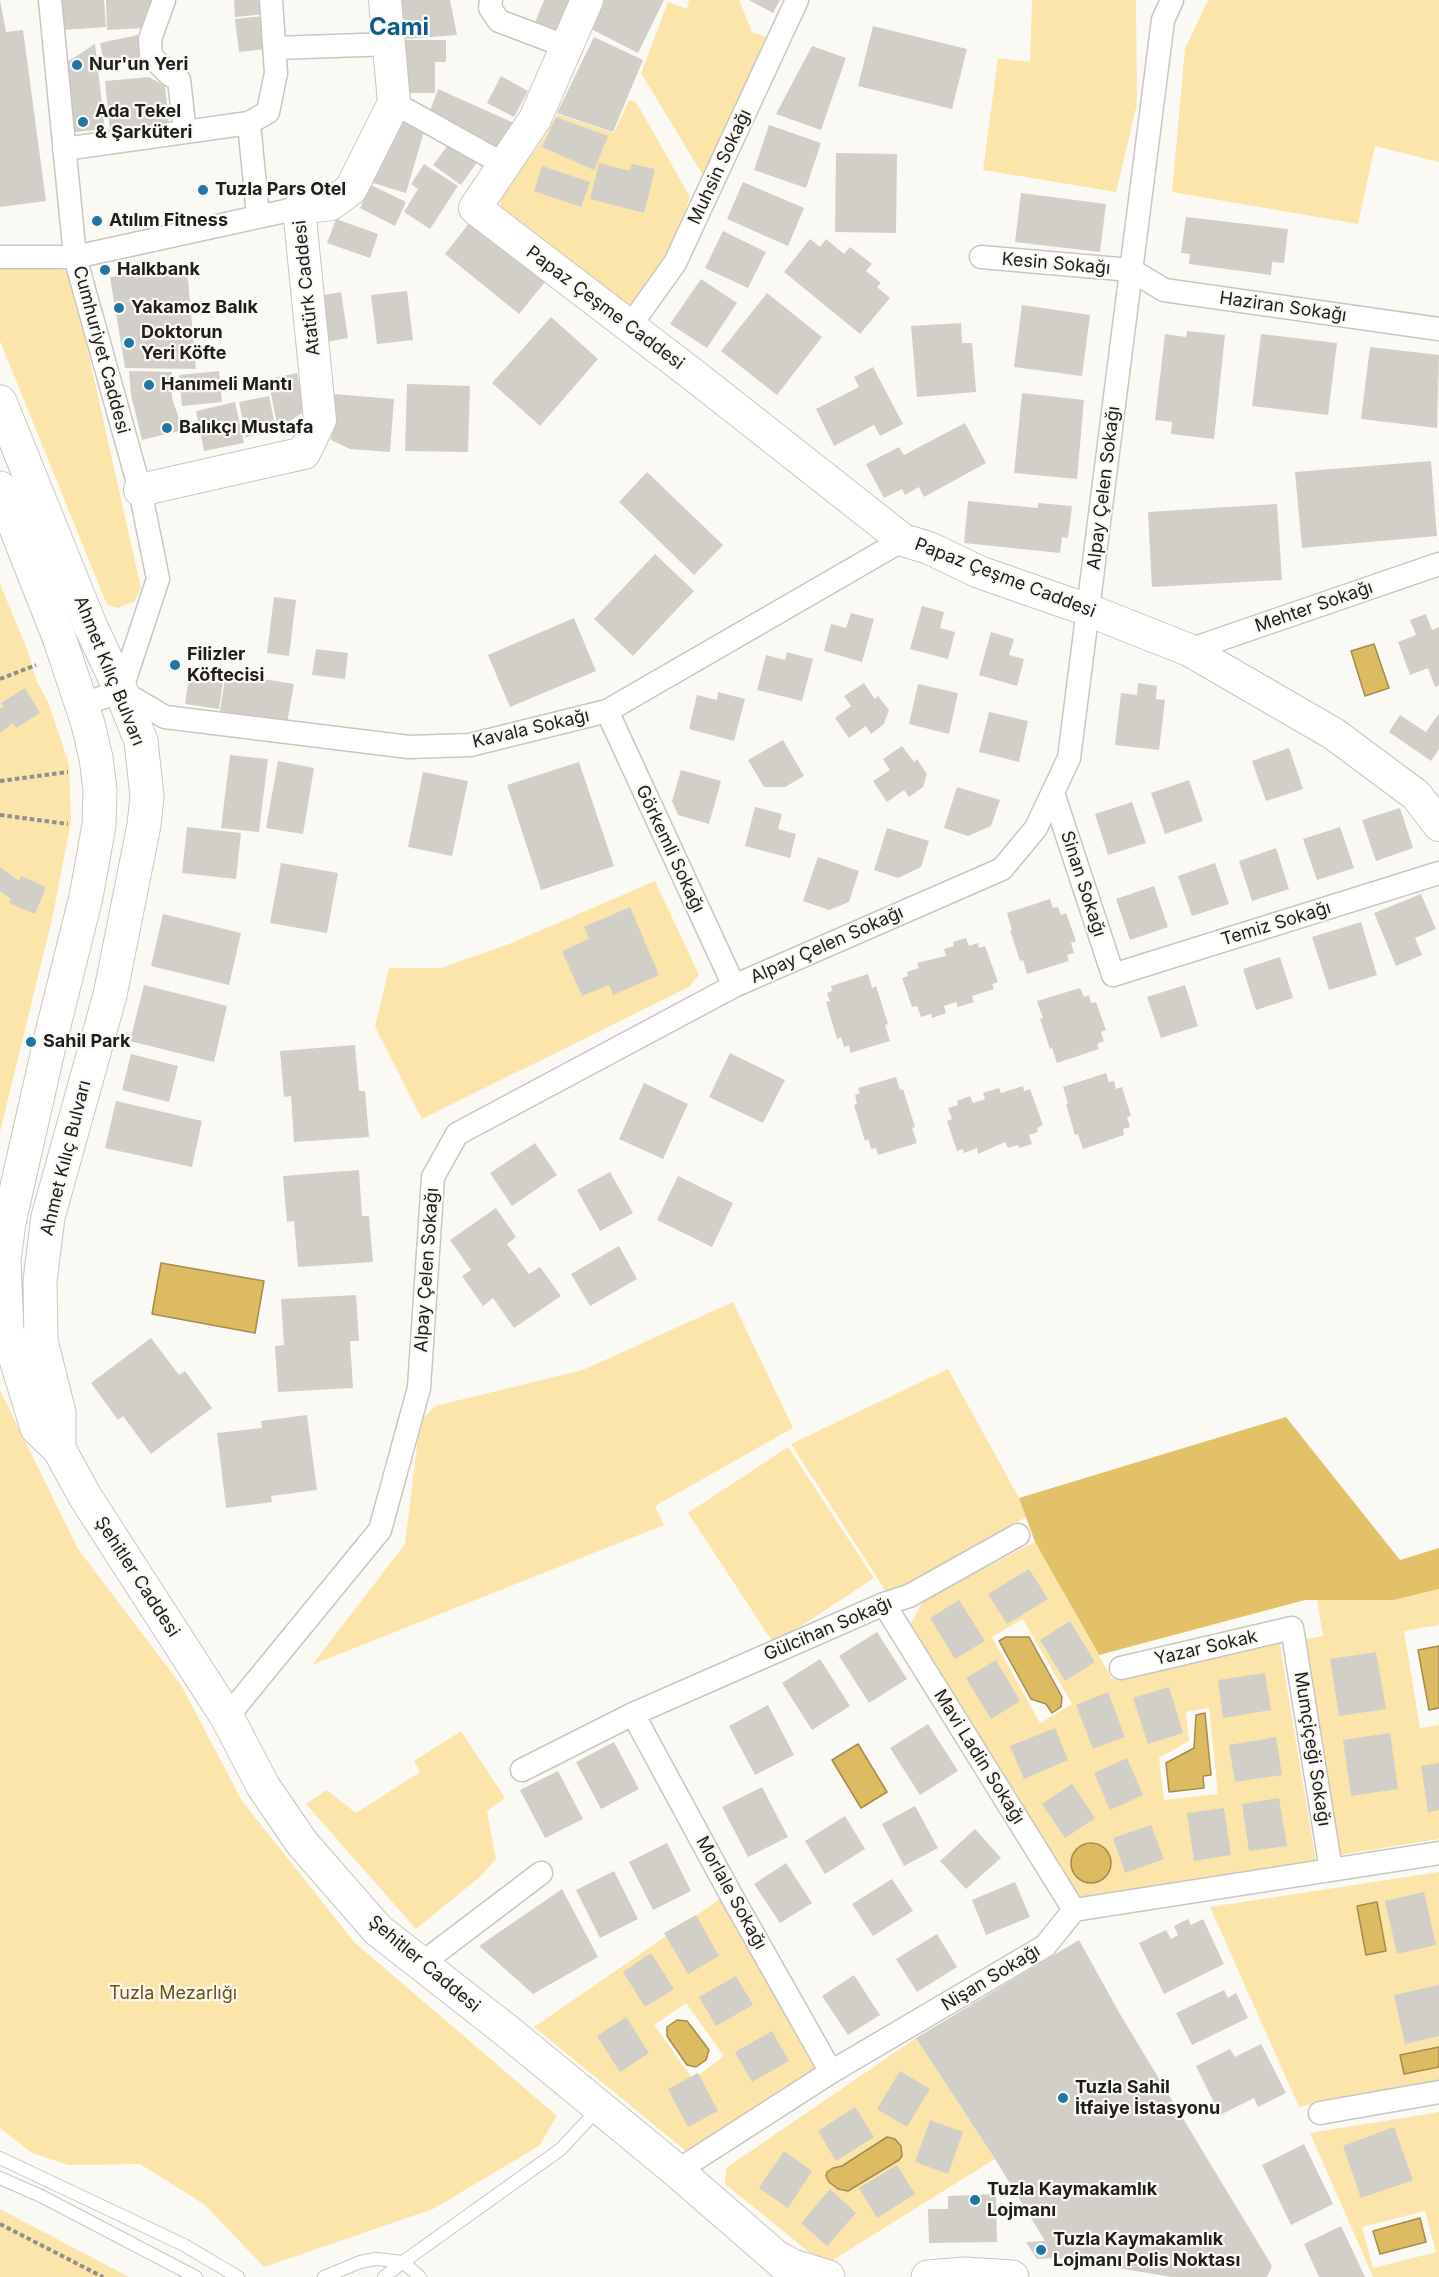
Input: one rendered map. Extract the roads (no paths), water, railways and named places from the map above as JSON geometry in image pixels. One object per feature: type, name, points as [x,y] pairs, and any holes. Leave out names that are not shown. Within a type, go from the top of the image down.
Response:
[{"type":"main road","name":"Ahmet Kılıç Bulvarı","points":[[0,402],[90,625],[121,691],[141,741],[147,796],[144,825],[110,994],[48,1217],[18,1285],[19,1330],[41,1341],[59,1413],[59,1449]]},
{"type":"main road","name":"Ahmet Kılıç Bulvarı","points":[[0,488],[59,637],[96,758],[100,790],[99,825],[86,897],[4,1220],[4,1260],[18,1285]]},
{"type":"main road","name":"Şehitler Caddesi","points":[[59,1449],[86,1498],[227,1717],[263,1786],[302,1843],[378,1930],[677,2171],[799,2277]]},
{"type":"main road","name":"Şehitler Caddesi","points":[[775,2256],[793,2266],[828,2277]]},
{"type":"main road","points":[[928,2277],[1012,2277]]},
{"type":"street","name":"Cumhuriyet Caddesi","points":[[50,0],[75,257],[140,490],[158,579],[121,691]]},
{"type":"street","points":[[164,0],[150,39],[151,56],[169,74],[179,80],[185,132]]},
{"type":"street","points":[[64,148],[249,123],[268,112],[276,73],[270,0]]},
{"type":"street","name":"Atatürk Caddesi","points":[[140,490],[304,453],[320,420],[299,208],[331,204],[351,189],[394,103],[391,44],[385,0]]},
{"type":"street","points":[[491,0],[490,8],[499,21],[568,47]]},
{"type":"street","points":[[394,103],[505,165],[535,120],[588,0]]},
{"type":"street","name":"Muhsin Sokağı","points":[[630,326],[675,263],[796,0]]},
{"type":"street","name":"Alpay Çelen Sokağı","points":[[227,1717],[380,1530],[419,1388],[433,1177],[457,1134],[734,986],[1002,869],[1036,828],[1069,758],[1166,7]]},
{"type":"street","points":[[275,48],[391,44]]},
{"type":"street","points":[[249,123],[258,216]]},
{"type":"street","name":"Papaz Çeşme Caddesi","points":[[505,165],[475,208],[903,540],[929,548],[979,572],[1088,610],[1189,650],[1334,734],[1416,795],[1439,825]]},
{"type":"street","points":[[0,257],[75,257],[299,208]]},
{"type":"street","name":"Kesin Sokağı","points":[[981,257],[1131,270]]},
{"type":"street","name":"Haziran Sokağı","points":[[1131,270],[1164,290],[1439,329]]},
{"type":"street","name":"Kavala Sokağı","points":[[121,691],[165,717],[409,747],[470,745],[607,711],[903,540]]},
{"type":"street","name":"Mehter Sokağı","points":[[1189,650],[1439,564]]},
{"type":"street","points":[[81,705],[121,691]]},
{"type":"street","name":"Görkemli Sokağı","points":[[607,711],[734,986]]},
{"type":"street","name":"Sinan Sokağı","points":[[1053,794],[1113,975]]},
{"type":"street","name":"Temiz Sokağı","points":[[1113,975],[1439,873]]},
{"type":"street","name":"Gülcihan Sokağı","points":[[522,1770],[633,1714],[884,1604],[909,1596],[1018,1535]]},
{"type":"street","name":"Mavi Ladin Sokağı","points":[[884,1604],[1074,1910]]},
{"type":"street","name":"Yazar Sokak","points":[[1121,1668],[1292,1628]]},
{"type":"street","name":"Mumçiçeği Sokağı","points":[[1292,1628],[1331,1870]]},
{"type":"street","name":"Morlale Sokağı","points":[[633,1714],[731,1895],[831,2072]]},
{"type":"street","points":[[1074,1910],[1439,1853]]},
{"type":"street","points":[[422,1964],[541,1874]]},
{"type":"street","name":"Nişan Sokağı","points":[[677,2171],[831,2072],[1045,1946],[1074,1910]]},
{"type":"street","points":[[1320,2113],[1439,2092]]},
{"type":"lane","points":[[384,2277],[561,2149],[599,2108]]},
{"type":"lane","points":[[0,2158],[184,2245],[238,2277]]},
{"type":"lane","points":[[0,2178],[41,2196],[196,2277]]},
{"type":"lane","points":[[324,2277],[360,2262],[376,2259],[403,2262],[420,2277]]},
{"type":"place","name":"Nur'un Yeri","points":[[77,65]]},
{"type":"place","name":"Ada Tekel & Şarküteri","points":[[83,122]]},
{"type":"place","name":"Tuzla Pars Otel","points":[[203,190]]},
{"type":"place","name":"Atılım Fitness","points":[[97,221]]},
{"type":"place","name":"Halkbank","points":[[105,270]]},
{"type":"place","name":"Yakamoz Balık","points":[[119,308]]},
{"type":"place","name":"Doktorun Yeri Köfte","points":[[129,343]]},
{"type":"place","name":"Hanımeli Mantı","points":[[149,385]]},
{"type":"place","name":"Balıkçı Mustafa","points":[[167,428]]},
{"type":"place","name":"Filizler Köftecisi","points":[[175,665]]},
{"type":"place","name":"Sahil Park","points":[[31,1042]]},
{"type":"place","name":"Tuzla Sahil İtfaiye İstasyonu","points":[[1063,2098]]},
{"type":"place","name":"Tuzla Kaymakamlık Lojmanı","points":[[975,2200]]},
{"type":"place","name":"Tuzla Kaymakamlık Lojmanı Polis Noktası","points":[[1041,2250]]},
{"type":"district","name":"Cami","points":[[399,28]]},
{"type":"park label","name":"Tuzla Mezarlığı","points":[[173,1994]]}]
